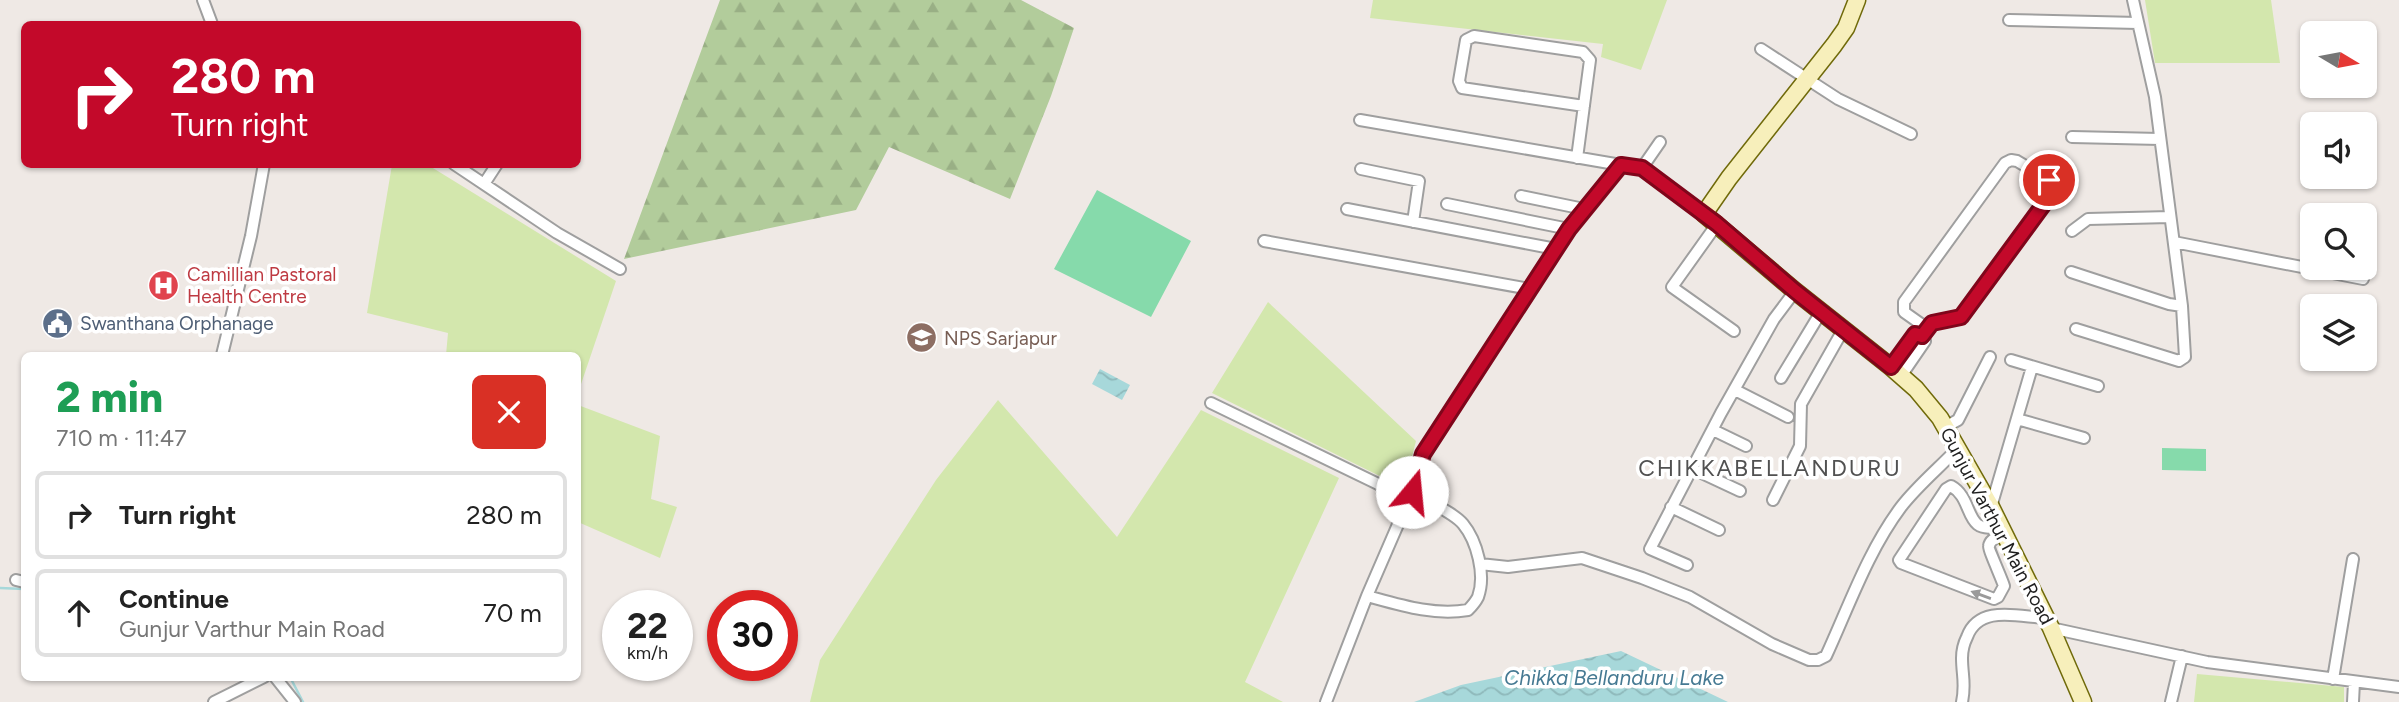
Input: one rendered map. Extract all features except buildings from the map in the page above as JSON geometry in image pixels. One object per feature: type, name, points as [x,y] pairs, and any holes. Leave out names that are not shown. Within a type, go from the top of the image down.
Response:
[{"type":"main road","points":[[1704,214],[1728,178],[1846,28],[1857,0]]},
{"type":"main road","name":"Gunjur Varthur Main Road","points":[[1704,214],[1916,389],[1945,427],[1991,507],[2049,623],[2083,702]]},
{"type":"street","points":[[203,0],[211,21]]},
{"type":"street","points":[[2076,329],[2179,361],[2185,357],[2182,306],[2155,97],[2133,0]]},
{"type":"street","points":[[2009,20],[2138,23]]},
{"type":"street","points":[[1577,158],[1584,106],[1590,60],[1583,52],[1474,36],[1466,40],[1459,81],[1462,88],[1584,106]]},
{"type":"street","points":[[1761,50],[1838,99],[1911,134]]},
{"type":"street","points":[[1360,120],[1642,168],[1704,214]]},
{"type":"street","points":[[2072,137],[2160,139]]},
{"type":"street","points":[[1642,168],[1660,142]]},
{"type":"street","points":[[1896,372],[1915,334],[1925,332],[1932,323],[1961,317],[2052,193],[2049,180],[2017,161],[2005,163],[1904,302],[1904,312],[1925,332]]},
{"type":"street","points":[[1326,702],[1410,495],[1423,454],[1569,229],[1621,165]]},
{"type":"street","points":[[223,352],[251,236],[263,168]]},
{"type":"street","points":[[460,168],[557,233],[620,269]]},
{"type":"street","points":[[484,184],[494,168]]},
{"type":"street","points":[[1361,169],[1419,181],[1413,222]]},
{"type":"street","points":[[1521,196],[1584,209]]},
{"type":"street","points":[[1447,204],[1569,229]]},
{"type":"street","points":[[1347,209],[1556,249]]},
{"type":"street","points":[[2072,231],[2088,219],[2170,217]]},
{"type":"street","points":[[1717,224],[1672,288],[1734,331]]},
{"type":"street","points":[[1264,241],[1530,289]]},
{"type":"street","points":[[2174,242],[2300,267]]},
{"type":"street","points":[[2071,272],[2182,306]]},
{"type":"street","points":[[1687,565],[1650,549],[1774,319],[1795,291]]},
{"type":"street","points":[[1781,378],[1821,312]]},
{"type":"street","points":[[1773,500],[1800,446],[1801,404],[1843,330]]},
{"type":"street","points":[[1945,427],[1958,420],[1990,357]]},
{"type":"street","points":[[2011,360],[2098,386]]},
{"type":"street","points":[[1991,507],[2032,367]]},
{"type":"street","points":[[1735,390],[1788,417]]},
{"type":"street","points":[[1211,402],[1410,495],[1461,522],[1469,533],[1480,564],[1481,582],[1478,598],[1468,610],[1449,613],[1407,607],[1367,596]]},
{"type":"street","points":[[2017,419],[2084,438]]},
{"type":"street","points":[[1713,430],[1746,446]]},
{"type":"street","points":[[1480,564],[1508,567],[1582,558],[1690,597],[1772,644],[1809,660],[1818,660],[1826,656],[1859,582],[1902,506],[1957,449]]},
{"type":"street","points":[[1693,469],[1740,491]]},
{"type":"street","points":[[1951,486],[1958,490],[1977,526],[2001,530],[1989,545],[2004,586],[1994,599],[1899,560],[1951,486]]},
{"type":"street","points":[[1671,507],[1718,530]]},
{"type":"street","points":[[2333,679],[2353,559]]},
{"type":"street","points":[[1962,702],[1965,688],[1962,659],[1970,628],[1978,621],[1996,614],[2049,623],[2207,662],[2399,687]]},
{"type":"street","points":[[2171,702],[2182,656]]},
{"type":"street","points":[[214,702],[238,697],[259,681]]},
{"type":"street","points":[[278,681],[295,702]]},
{"type":"street","points":[[2353,702],[2354,682]]},
{"type":"green space","points":[[720,0],[1021,0],[1074,28],[1051,96],[1010,199],[889,147],[856,210],[624,259]]},
{"type":"green space","points":[[1373,0],[1667,0],[1641,70],[1601,57],[1603,44],[1370,18]]},
{"type":"green space","points":[[2145,0],[2271,0],[2280,63],[2155,63]]},
{"type":"green space","points":[[391,168],[433,168],[616,281],[581,384],[581,352],[446,352],[448,333],[367,313]]},
{"type":"green space","points":[[1097,190],[1191,241],[1151,317],[1054,269]]},
{"type":"green space","points":[[1268,302],[1416,441],[1404,488],[1212,393]]},
{"type":"green space","points":[[998,400],[1117,537],[1201,410],[1339,478],[1245,682],[1283,702],[810,702],[820,660],[936,480]]},
{"type":"green space","points":[[581,406],[660,436],[651,499],[677,507],[660,558],[581,523]]},
{"type":"green space","points":[[2162,448],[2206,449],[2206,471],[2162,470]]},
{"type":"green space","points":[[2197,674],[2344,687],[2344,702],[2194,702]]},
{"type":"water","points":[[1100,369],[1130,385],[1122,400],[1092,384]]},
{"type":"water","name":"Chikka Bellanduru Lake","points":[[1621,651],[1728,702],[1414,702],[1461,685]]},
{"type":"waterway","points":[[0,588],[21,589]]},
{"type":"waterway","points":[[292,681],[303,702]]},
{"type":"place","name":"Camillian Pastoral Health Centre","points":[[164,285]]},
{"type":"place","name":"Swanthana Orphanage","points":[[57,323]]},
{"type":"place","name":"NPS Sarjapur","points":[[921,338]]},
{"type":"district","name":"CHIKKABELLANDURU","points":[[1770,468]]},
{"type":"route","points":[[1412,492],[1423,454],[1569,229],[1621,165],[1642,168],[1717,224],[1795,291],[1891,367],[1915,334],[1922,336],[1932,323],[1961,317],[2052,193],[2049,180]]}]
